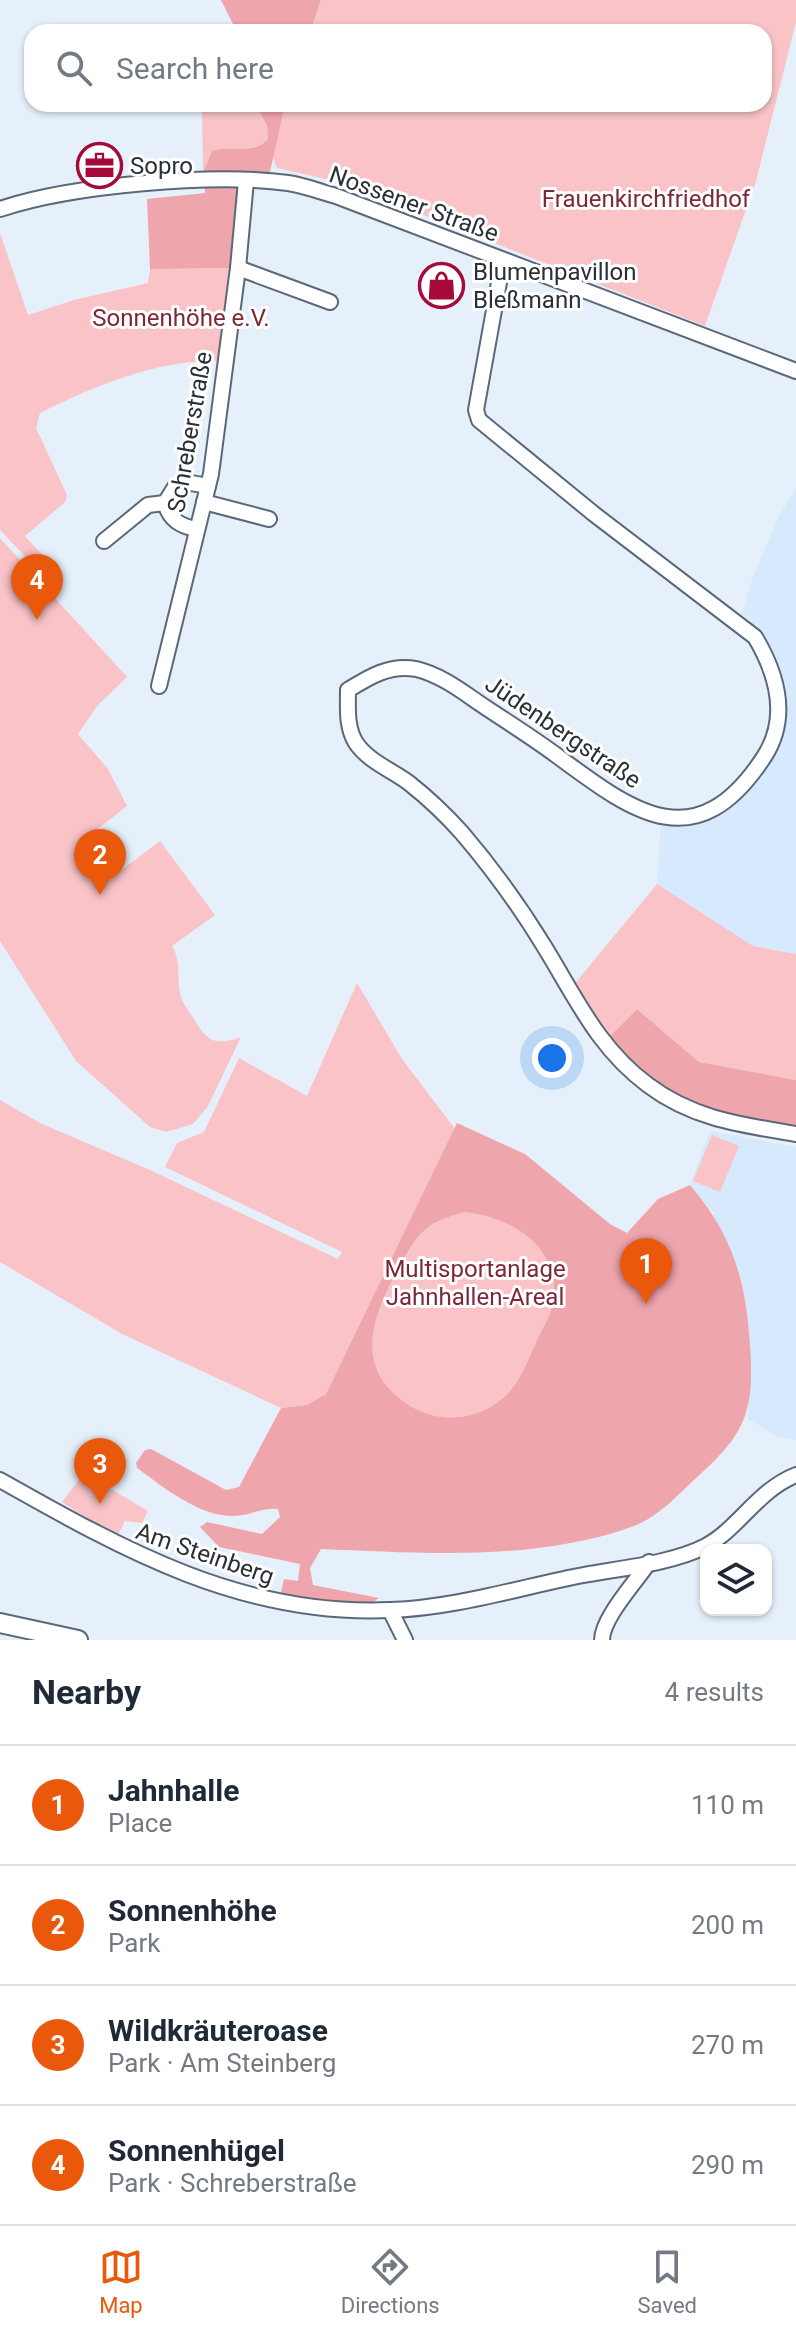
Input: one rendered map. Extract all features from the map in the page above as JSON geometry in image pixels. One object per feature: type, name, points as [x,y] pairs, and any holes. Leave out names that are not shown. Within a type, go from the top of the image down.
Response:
[{"type":"street","name":"Schreberstraße","points":[[159,686],[208,486],[238,268],[246,181]]},
{"type":"street","name":"Nossener Straße","points":[[0,209],[31,199],[173,182],[292,184],[336,196],[796,371]]},
{"type":"street","name":"Jüdenbergstraße","points":[[503,260],[476,410],[479,420],[594,514],[755,637],[768,659],[776,684],[778,726],[769,749],[744,783],[716,807],[697,816],[676,819],[661,818],[615,799],[462,691],[414,668],[372,675],[348,690],[347,721],[356,743],[377,763],[407,781],[434,804],[478,853],[544,946],[603,1043],[626,1067],[677,1104],[701,1116],[796,1134]]},
{"type":"street","points":[[238,268],[330,302]]},
{"type":"street","points":[[196,529],[181,526],[168,514],[165,503],[175,487],[191,483],[208,486]]},
{"type":"street","points":[[204,502],[269,519]]},
{"type":"street","points":[[104,541],[148,505],[165,503]]},
{"type":"street","name":"Am Steinberg","points":[[0,1480],[116,1546],[239,1594],[283,1603],[390,1610],[487,1596],[649,1562],[706,1546],[772,1488],[796,1475]]},
{"type":"street","points":[[602,1635],[649,1562]]},
{"type":"street","points":[[390,1610],[405,1640]]},
{"type":"street","points":[[0,1623],[78,1640]]},
{"type":"shaded area","points":[[221,0],[321,0],[313,24],[233,24]]},
{"type":"shaded area","points":[[260,112],[283,112],[268,181],[246,181],[238,268],[150,269],[147,199],[205,193],[203,173],[212,151],[262,144],[268,139],[267,126]]},
{"type":"shaded area","points":[[796,488],[796,954],[753,946],[657,884],[661,818],[697,816],[757,768],[779,705],[749,619],[742,615],[752,579],[778,518]]},
{"type":"shaded area","points":[[637,1009],[699,1062],[796,1080],[796,1134],[701,1116],[603,1043]]},
{"type":"shaded area","points":[[457,1123],[525,1154],[610,1224],[627,1233],[658,1199],[690,1185],[717,1222],[735,1260],[745,1300],[750,1346],[751,1388],[743,1420],[713,1463],[659,1511],[634,1526],[597,1537],[519,1550],[439,1553],[321,1549],[310,1568],[313,1585],[379,1598],[368,1605],[279,1600],[284,1579],[298,1581],[300,1564],[219,1547],[200,1527],[207,1522],[262,1534],[280,1517],[278,1509],[234,1516],[208,1512],[170,1492],[137,1468],[136,1463],[145,1450],[151,1449],[226,1490],[239,1487],[281,1408],[307,1405],[326,1394]],"holes":[[[464,1212],[483,1215],[518,1230],[544,1254],[554,1289],[551,1310],[521,1374],[499,1401],[487,1409],[460,1417],[432,1415],[406,1403],[379,1375],[372,1343],[374,1326],[386,1292],[419,1236],[434,1224]]]},
{"type":"shaded area","points":[[710,1131],[796,1147],[796,1440],[777,1437],[747,1418],[752,1375],[714,1213],[690,1185]]},
{"type":"green space","name":"Frauenkirchfriedhof","points":[[321,0],[796,0],[796,22],[756,181],[705,326],[339,182],[277,168],[272,155],[283,112],[772,112],[772,24],[313,24]]},
{"type":"green space","points":[[202,112],[260,112],[267,126],[268,139],[255,147],[213,151],[203,173]]},
{"type":"green space","name":"Sonnenhöhe e.V.","points":[[0,233],[28,315],[74,300],[148,283],[150,269],[238,268],[225,361],[177,364],[130,375],[40,413],[36,428],[67,495],[65,502],[25,536],[44,557],[35,567],[0,530]]},
{"type":"green space","points":[[0,538],[127,677],[97,706],[78,734],[108,769],[127,806],[86,838],[115,875],[160,841],[215,915],[172,946],[177,958],[181,997],[199,1027],[213,1040],[241,1037],[208,1106],[193,1124],[166,1132],[150,1127],[76,1061],[0,941]]},
{"type":"green space","points":[[657,884],[753,946],[796,954],[796,1080],[699,1062],[637,1009],[603,1043],[567,988],[577,981]]},
{"type":"green space","points":[[357,983],[402,1059],[455,1129],[326,1394],[307,1405],[281,1408],[122,1334],[0,1262],[0,1100],[42,1124],[150,1170],[338,1259],[342,1252],[165,1167],[177,1143],[204,1132],[239,1058],[307,1096]]},
{"type":"green space","points":[[712,1135],[739,1146],[720,1192],[693,1181]]},
{"type":"green space","name":"Multisportanlage Jahnhallen-Areal","points":[[464,1212],[501,1221],[532,1241],[544,1254],[554,1289],[548,1318],[510,1391],[487,1409],[460,1417],[446,1417],[419,1410],[390,1389],[379,1375],[372,1343],[374,1326],[386,1292],[414,1242],[434,1224]]},
{"type":"green space","points":[[84,1473],[148,1511],[142,1523],[125,1521],[117,1537],[62,1502]]},
{"type":"place","name":"Sopro","points":[[99,166]]},
{"type":"place","name":"Blumenpavillon Bleßmann","points":[[442,286]]},
{"type":"place","name":"Sonnenhügel","points":[[37,620]]},
{"type":"place","name":"Sonnenhöhe","points":[[100,895]]},
{"type":"place","name":"Jahnhalle","points":[[646,1304]]},
{"type":"place","name":"Wildkräuteroase","points":[[100,1504]]}]
